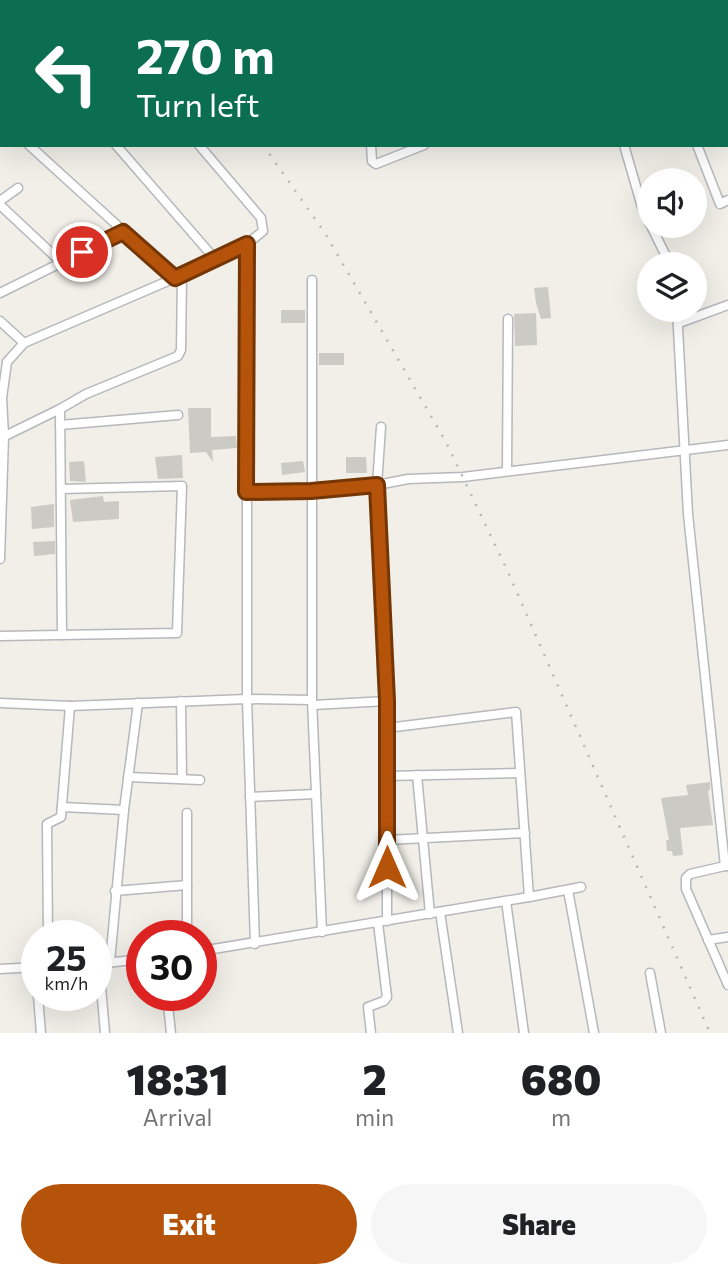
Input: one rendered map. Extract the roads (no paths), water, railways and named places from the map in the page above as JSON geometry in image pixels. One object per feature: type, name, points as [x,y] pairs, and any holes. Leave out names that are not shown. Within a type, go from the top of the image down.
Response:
[{"type":"street","points":[[2,438],[82,396],[178,356],[181,350],[178,276],[123,232],[31,147]]},
{"type":"street","points":[[118,147],[215,259]]},
{"type":"street","points":[[0,559],[1,398],[7,362],[24,344],[215,259],[247,244],[261,234],[263,222],[202,147]]},
{"type":"street","points":[[371,147],[372,161],[376,164],[419,147]]},
{"type":"street","points":[[625,147],[637,190]]},
{"type":"street","points":[[698,147],[720,204],[728,200]]},
{"type":"street","points":[[18,188],[0,203],[61,262]]},
{"type":"street","points":[[0,293],[123,232]]},
{"type":"street","points":[[247,244],[247,699],[254,944]]},
{"type":"street","points":[[312,280],[313,703],[322,932]]},
{"type":"street","points":[[728,304],[679,323],[688,514],[727,866],[690,874],[686,878],[686,889],[728,985]]},
{"type":"street","points":[[507,471],[508,319]]},
{"type":"street","points":[[0,321],[24,344]]},
{"type":"street","points":[[60,409],[62,635]]},
{"type":"street","points":[[60,425],[178,415]]},
{"type":"street","points":[[381,427],[377,485],[387,701],[387,921]]},
{"type":"street","points":[[246,492],[311,491],[377,485],[408,479],[507,471],[728,445]]},
{"type":"street","points":[[0,636],[177,634],[182,486],[61,489]]},
{"type":"street","points":[[0,703],[70,706],[247,699],[313,703],[387,701]]},
{"type":"street","points":[[181,701],[183,779]]},
{"type":"street","points":[[112,934],[138,703]]},
{"type":"street","points":[[48,920],[47,824],[61,817],[70,706]]},
{"type":"street","points":[[387,728],[516,712],[529,897]]},
{"type":"street","points":[[387,776],[520,773]]},
{"type":"street","points":[[417,775],[430,914]]},
{"type":"street","points":[[128,777],[200,779]]},
{"type":"street","points":[[250,797],[316,794]]},
{"type":"street","points":[[62,807],[124,810]]},
{"type":"street","points":[[187,813],[187,920]]},
{"type":"street","points":[[387,840],[525,833]]},
{"type":"street","points":[[115,891],[187,885]]},
{"type":"street","points":[[217,949],[581,887]]},
{"type":"street","points":[[568,890],[594,1033]]},
{"type":"street","points":[[506,901],[524,1033]]},
{"type":"street","points":[[440,912],[458,1033]]},
{"type":"street","points":[[371,1033],[368,1007],[384,1001],[388,992],[377,923]]},
{"type":"street","points":[[708,940],[728,937]]},
{"type":"street","points":[[0,969],[21,968]]},
{"type":"street","points":[[650,973],[661,1033]]},
{"type":"street","points":[[39,1011],[41,1033]]},
{"type":"street","points":[[103,1011],[105,1033]]},
{"type":"street","points":[[169,1011],[171,1033]]},
{"type":"railway","points":[[264,147],[325,233],[446,442],[508,572],[710,1033]]}]
